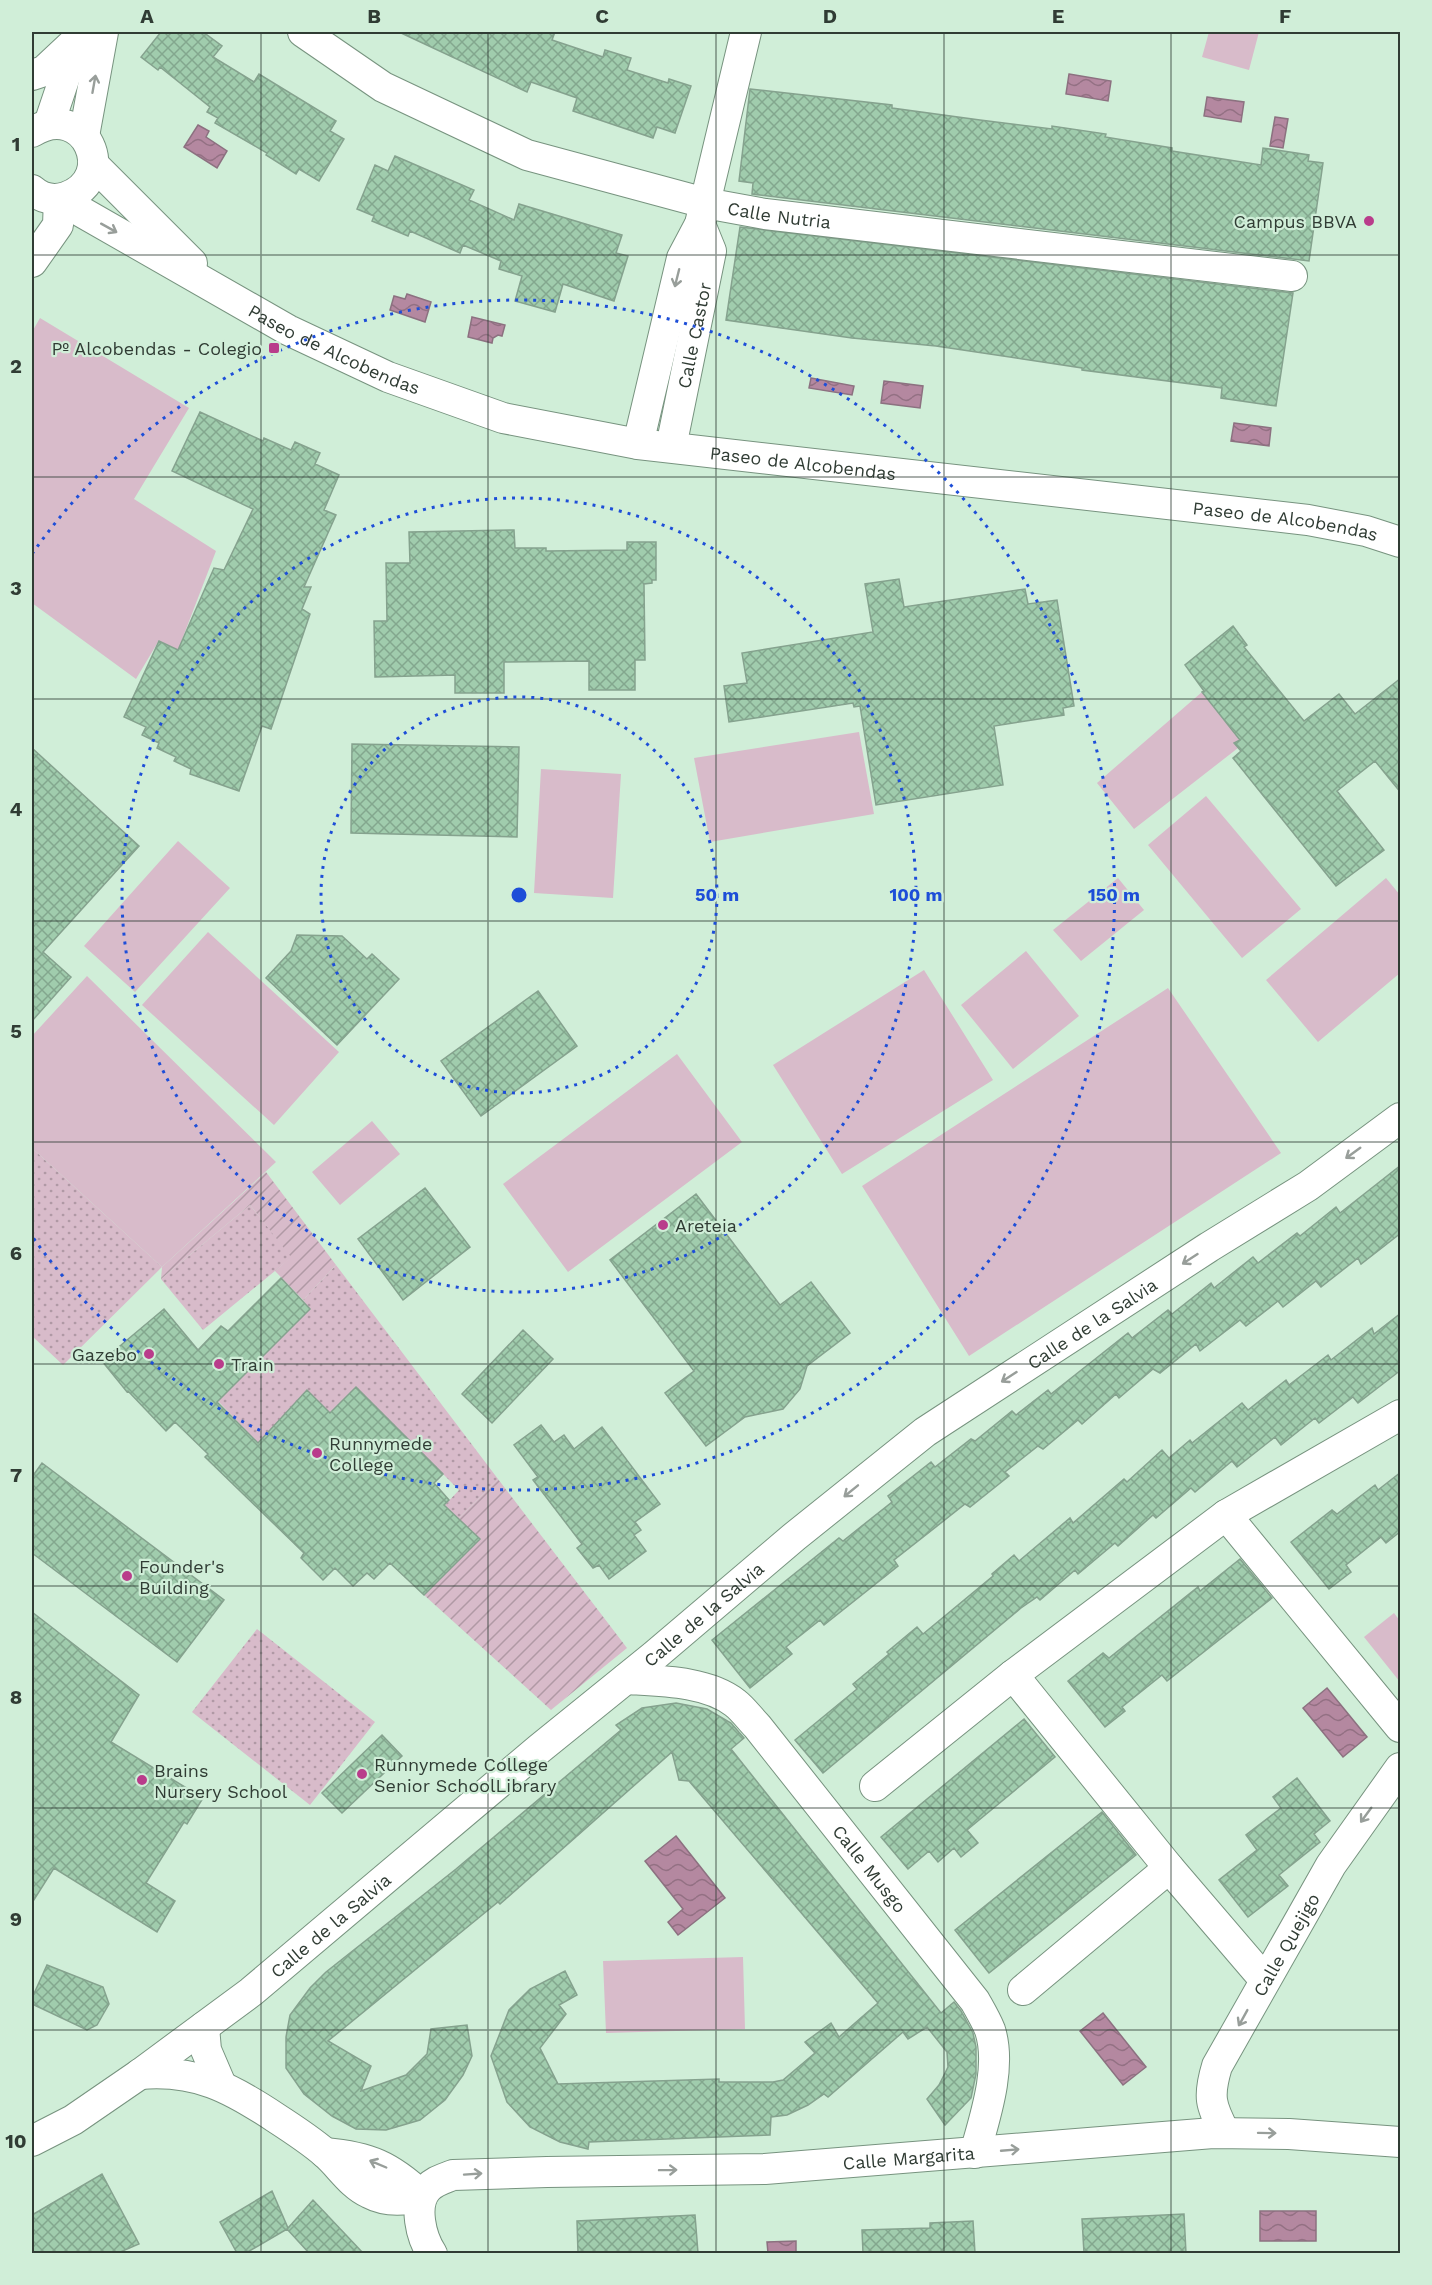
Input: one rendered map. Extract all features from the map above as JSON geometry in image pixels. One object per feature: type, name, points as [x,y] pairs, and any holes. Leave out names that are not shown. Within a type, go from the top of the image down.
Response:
[{"type":"street","points":[[84,136],[103,32]]},
{"type":"street","name":"Calle Nutria","points":[[303,32],[382,87],[527,155],[703,214],[765,214],[1293,276]]},
{"type":"street","name":"Calle Castor","points":[[638,444],[682,258],[703,214],[746,32]]},
{"type":"street","points":[[38,125],[78,37]]},
{"type":"street","points":[[32,75],[44,71],[78,37]]},
{"type":"street","points":[[32,262],[58,225],[45,194],[76,193],[88,181],[94,165],[92,150],[84,136],[73,127],[57,123],[38,125]]},
{"type":"street","name":"Paseo de Alcobendas","points":[[94,165],[190,262],[228,295]]},
{"type":"street","name":"Paseo de Alcobendas","points":[[45,194],[288,330],[388,377],[503,418],[638,444],[1308,520],[1366,531],[1401,542]]},
{"type":"street","name":"Calle Castor","points":[[671,447],[711,251],[703,214]]},
{"type":"street","name":"Calle de la Salvia","points":[[32,2141],[73,2120],[251,1992],[794,1537],[925,1432],[1209,1247],[1308,1186],[1401,1118]]},
{"type":"street","points":[[875,1786],[1013,1675],[1226,1515],[1401,1415]]},
{"type":"street","points":[[1226,1515],[1401,1727]]},
{"type":"street","points":[[1013,1675],[1169,1868],[1264,1979]]},
{"type":"street","name":"Calle Musgo","points":[[626,1679],[675,1682],[711,1691],[734,1702],[758,1726],[975,2001],[989,2029],[994,2052],[989,2105],[975,2153]]},
{"type":"street","name":"Calle Quejigo","points":[[1225,2133],[1211,2104],[1211,2088],[1217,2066],[1264,1979],[1331,1865],[1401,1768]]},
{"type":"street","points":[[1023,1990],[1169,1868]]},
{"type":"street","points":[[204,2027],[206,2050],[221,2085]]},
{"type":"street","points":[[140,2074],[164,2072],[198,2077],[221,2085],[283,2122],[325,2153],[356,2156],[371,2161],[404,2179],[422,2196],[421,2226],[432,2253]]},
{"type":"street","name":"Calle Margarita","points":[[422,2196],[438,2181],[453,2175],[471,2174],[765,2169],[1225,2133],[1300,2134],[1401,2142]]},
{"type":"shaded area","points":[[1209,32],[1259,32],[1249,70],[1202,57]]},
{"type":"shaded area","points":[[40,318],[189,408],[134,499],[216,551],[178,650],[158,642],[136,679],[32,603],[32,332]]},
{"type":"shaded area","points":[[1202,692],[1240,740],[1235,743],[1238,748],[1134,829],[1097,783]]},
{"type":"shaded area","points":[[859,732],[874,814],[710,842],[694,758]]},
{"type":"shaded area","points":[[541,769],[621,774],[613,898],[534,893]]},
{"type":"shaded area","points":[[1206,796],[1301,909],[1242,958],[1148,845]]},
{"type":"shaded area","points":[[178,841],[230,888],[135,992],[84,946]]},
{"type":"shaded area","points":[[1118,878],[1144,910],[1081,961],[1053,930]]},
{"type":"shaded area","points":[[1386,878],[1400,895],[1400,973],[1318,1042],[1266,980]]},
{"type":"shaded area","points":[[208,932],[339,1052],[274,1125],[142,1005]]},
{"type":"shaded area","points":[[1026,951],[1079,1016],[1013,1069],[961,1005]]},
{"type":"shaded area","points":[[924,970],[993,1080],[842,1174],[773,1065]]},
{"type":"shaded area","points":[[87,976],[276,1162],[162,1267],[32,1148],[32,1036]]},
{"type":"shaded area","points":[[1168,988],[1281,1153],[969,1356],[862,1186]]},
{"type":"shaded area","points":[[677,1054],[742,1142],[568,1272],[503,1184]]},
{"type":"shaded area","points":[[372,1121],[400,1154],[340,1205],[312,1172]]},
{"type":"shaded area","points":[[32,1148],[162,1267],[63,1365],[32,1336]]},
{"type":"shaded area","points":[[266,1172],[336,1265],[303,1300],[275,1271],[291,1257],[250,1205],[161,1279],[162,1267]]},
{"type":"shaded area","points":[[250,1205],[292,1257],[203,1330],[161,1279]]},
{"type":"shaded area","points":[[336,1265],[498,1479],[458,1519],[445,1505],[459,1490],[356,1387],[330,1413],[307,1391],[258,1443],[218,1401],[310,1309],[303,1300]]},
{"type":"shaded area","points":[[498,1479],[627,1648],[551,1710],[424,1595],[479,1539],[458,1519]]},
{"type":"shaded area","points":[[1394,1613],[1400,1621],[1400,1682],[1364,1637]]},
{"type":"shaded area","points":[[257,1629],[375,1722],[310,1805],[192,1712]]},
{"type":"shaded area","points":[[743,1957],[745,2029],[606,2033],[603,1961]]},
{"type":"water","points":[[1069,74],[1111,81],[1108,101],[1066,94]]},
{"type":"water","points":[[1207,97],[1244,102],[1241,122],[1204,116]]},
{"type":"water","points":[[1275,117],[1288,119],[1283,148],[1270,146]]},
{"type":"water","points":[[198,125],[209,131],[206,137],[227,151],[217,168],[184,147]]},
{"type":"water","points":[[407,294],[431,302],[425,322],[390,310],[394,296],[405,299]]},
{"type":"water","points":[[472,317],[505,325],[502,336],[498,335],[493,338],[492,343],[468,337]]},
{"type":"water","points":[[811,378],[854,386],[852,395],[809,388]]},
{"type":"water","points":[[884,381],[923,386],[920,408],[881,403]]},
{"type":"water","points":[[1234,423],[1271,428],[1269,446],[1231,441]]},
{"type":"water","points":[[1327,1688],[1367,1737],[1343,1757],[1303,1708]]},
{"type":"water","points":[[676,1836],[725,1898],[678,1935],[668,1922],[683,1909],[645,1861]]},
{"type":"water","points":[[1103,2013],[1146,2067],[1123,2085],[1080,2031]]},
{"type":"water","points":[[1260,2211],[1316,2211],[1316,2241],[1260,2241]]},
{"type":"water","points":[[796,2241],[796,2253],[768,2253],[767,2242]]},
{"type":"building","points":[[161,32],[203,32],[222,46],[213,57],[254,82],[259,74],[336,121],[330,131],[344,139],[319,181],[299,169],[296,174],[266,155],[267,153],[215,123],[218,118],[207,112],[210,107],[160,67],[158,70],[141,57]]},
{"type":"building","points":[[399,32],[555,32],[552,40],[603,57],[605,50],[631,58],[627,70],[668,83],[669,79],[691,86],[675,133],[657,127],[653,138],[573,111],[577,98],[531,82],[527,92]]},
{"type":"building","points":[[750,89],[892,105],[892,108],[980,120],[1052,129],[1052,126],[1106,134],[1105,137],[1172,148],[1172,151],[1261,165],[1263,148],[1309,155],[1308,161],[1323,163],[1309,261],[752,194],[753,183],[739,181]]},
{"type":"building","points":[[395,156],[474,190],[469,200],[514,220],[519,204],[622,235],[616,253],[628,256],[614,301],[563,284],[555,312],[515,301],[522,276],[499,269],[501,261],[463,245],[460,253],[410,231],[408,236],[372,221],[374,216],[357,209],[375,165],[388,171]]},
{"type":"building","points":[[740,227],[1293,293],[1276,406],[1221,398],[1222,388],[1082,370],[1082,368],[936,346],[852,338],[726,320]]},
{"type":"building","points":[[200,412],[263,441],[264,438],[291,450],[295,442],[320,453],[315,464],[339,475],[324,510],[336,515],[304,587],[311,587],[302,609],[310,614],[271,729],[262,726],[239,791],[190,774],[191,769],[174,761],[176,757],[157,748],[159,743],[142,735],[146,727],[124,717],[159,641],[178,650],[214,568],[224,570],[253,509],[172,471]]},
{"type":"building","points":[[514,530],[515,548],[546,548],[546,551],[627,550],[627,542],[656,542],[656,580],[644,584],[645,660],[635,660],[635,690],[589,690],[589,661],[504,662],[504,693],[455,693],[455,675],[375,677],[374,621],[387,621],[386,563],[410,563],[409,532]]},
{"type":"building","points":[[899,579],[904,607],[1025,589],[1028,604],[1057,600],[1074,706],[1063,708],[1064,715],[994,726],[1003,785],[876,805],[860,706],[854,707],[853,703],[729,722],[724,686],[747,683],[742,653],[873,632],[865,584]]},
{"type":"building","points":[[1233,626],[1247,645],[1244,647],[1304,721],[1339,694],[1355,714],[1401,678],[1401,793],[1375,761],[1337,791],[1384,850],[1336,886],[1233,758],[1241,751],[1234,743],[1240,740],[1202,692],[1204,691],[1185,665]]},
{"type":"building","points":[[352,744],[519,747],[517,837],[351,833]]},
{"type":"building","points":[[32,748],[139,846],[43,952],[71,977],[32,1021]]},
{"type":"building","points":[[297,935],[342,936],[367,959],[372,954],[399,979],[337,1045],[266,978],[291,951]]},
{"type":"building","points":[[538,991],[577,1046],[481,1116],[441,1061]]},
{"type":"building","points":[[1401,1165],[1401,1233],[1361,1264],[1358,1258],[1321,1287],[1316,1281],[1283,1307],[1278,1301],[1246,1326],[1240,1320],[1200,1351],[1196,1344],[1160,1373],[1153,1369],[1119,1398],[1116,1394],[1082,1424],[1078,1420],[1043,1449],[1038,1446],[1005,1472],[1009,1476],[970,1507],[965,1504],[894,1560],[898,1566],[824,1625],[820,1620],[786,1647],[792,1654],[750,1688],[712,1640],[839,1538],[843,1541],[892,1502],[888,1496],[931,1462],[935,1467],[971,1439],[975,1441],[1012,1411],[1016,1415],[1048,1390],[1051,1394],[1128,1333],[1132,1338],[1168,1310],[1172,1314],[1211,1283],[1214,1288],[1253,1257],[1258,1263],[1297,1233],[1300,1236],[1336,1207],[1340,1213]]},
{"type":"building","points":[[425,1188],[470,1247],[403,1300],[358,1239]]},
{"type":"building","points":[[696,1194],[780,1305],[811,1282],[850,1333],[807,1366],[800,1389],[783,1409],[745,1417],[706,1446],[665,1393],[694,1371],[610,1260]]},
{"type":"building","name":"Runnymede College","points":[[281,1278],[310,1309],[217,1402],[258,1443],[307,1390],[330,1413],[356,1387],[443,1474],[434,1483],[449,1500],[444,1505],[480,1539],[424,1595],[390,1563],[374,1579],[367,1573],[353,1586],[335,1568],[323,1580],[301,1558],[304,1553],[205,1457],[208,1454],[175,1422],[166,1431],[127,1392],[102,1361],[164,1309],[198,1350],[221,1326],[228,1331]]},
{"type":"building","points":[[1401,1313],[1401,1370],[1358,1403],[1353,1397],[1319,1423],[1315,1418],[1281,1445],[1275,1437],[1237,1467],[1232,1461],[1195,1492],[1191,1488],[1156,1518],[1153,1515],[1118,1546],[1115,1543],[1078,1574],[1075,1570],[1040,1600],[1037,1597],[1021,1608],[823,1773],[795,1740],[857,1689],[853,1684],[917,1627],[923,1634],[993,1576],[992,1574],[1014,1555],[1019,1561],[1070,1518],[1073,1523],[1124,1479],[1127,1482],[1162,1450],[1169,1458],[1190,1440],[1192,1443],[1242,1403],[1248,1410],[1286,1380],[1289,1385],[1328,1355],[1331,1360],[1372,1328],[1374,1334]]},
{"type":"building","points":[[523,1330],[553,1359],[492,1423],[462,1394]]},
{"type":"building","points":[[541,1425],[554,1442],[564,1435],[574,1449],[602,1427],[660,1504],[635,1522],[641,1530],[634,1535],[646,1551],[609,1579],[599,1565],[593,1568],[577,1548],[582,1544],[533,1480],[538,1477],[514,1445]]},
{"type":"building","name":"Founder's Building","points":[[42,1463],[224,1600],[177,1662],[32,1553],[32,1477]]},
{"type":"building","points":[[1401,1472],[1401,1531],[1386,1543],[1381,1537],[1346,1565],[1351,1572],[1329,1589],[1291,1542],[1332,1510],[1337,1514],[1375,1485],[1378,1490]]},
{"type":"building","points":[[1240,1559],[1272,1598],[1167,1681],[1162,1675],[1122,1707],[1125,1711],[1105,1727],[1068,1681],[1103,1653],[1109,1658],[1198,1587],[1200,1591]]},
{"type":"building","points":[[32,1612],[139,1695],[111,1742],[203,1798],[187,1824],[184,1822],[146,1883],[175,1901],[157,1932],[54,1868],[32,1903]]},
{"type":"building","points":[[676,1703],[707,1709],[731,1723],[744,1738],[731,1749],[941,2013],[954,2002],[961,2011],[973,2033],[976,2047],[976,2074],[971,2098],[945,2125],[927,2099],[939,2085],[948,2067],[947,2052],[927,2027],[908,2039],[903,2032],[828,2097],[824,2094],[787,2115],[771,2117],[770,2135],[589,2142],[588,2149],[560,2142],[530,2127],[507,2102],[491,2056],[509,2010],[530,1989],[565,1971],[577,1995],[559,2005],[566,2014],[540,2048],[558,2084],[719,2079],[719,2082],[783,2080],[815,2053],[805,2042],[831,2023],[839,2037],[878,2003],[689,1781],[679,1780],[672,1752],[500,1904],[498,1902],[328,2041],[371,2066],[361,2091],[406,2075],[427,2054],[431,2029],[467,2025],[472,2056],[463,2075],[445,2100],[420,2120],[386,2130],[356,2129],[332,2116],[304,2094],[286,2068],[286,2037],[290,2015],[310,1988],[326,1972],[456,1869],[621,1730],[616,1725],[642,1708]]},
{"type":"building","points":[[1024,1719],[1055,1757],[967,1830],[978,1843],[961,1857],[954,1848],[938,1862],[929,1851],[908,1869],[881,1837]]},
{"type":"building","name":"Runnymede College Senior SchoolLibrary","points":[[382,1735],[402,1756],[342,1813],[322,1793]]},
{"type":"building","points":[[1297,1778],[1330,1821],[1314,1834],[1320,1842],[1279,1875],[1288,1886],[1248,1917],[1219,1880],[1257,1850],[1246,1835],[1281,1808],[1273,1797]]},
{"type":"building","points":[[1102,1812],[1136,1855],[989,1973],[955,1930]]},
{"type":"building","points":[[47,1965],[103,1987],[109,2004],[97,2025],[87,2030],[32,2004],[32,1998]]},
{"type":"building","points":[[102,2174],[139,2244],[118,2253],[32,2253],[32,2215]]},
{"type":"building","points":[[272,2191],[288,2228],[313,2200],[363,2253],[309,2253],[287,2229],[246,2253],[237,2253],[220,2222]]},
{"type":"building","points":[[1184,2214],[1186,2253],[1084,2253],[1082,2219]]},
{"type":"building","points":[[695,2215],[698,2253],[578,2253],[577,2221]]},
{"type":"building","points":[[973,2221],[975,2253],[863,2253],[862,2230],[930,2228],[930,2223]]},
{"type":"place","name":"Campus BBVA","points":[[1369,221]]},
{"type":"place","name":"Pº Alcobendas - Colegio","points":[[274,348]]},
{"type":"place","name":"Areteia","points":[[663,1225]]},
{"type":"place","name":"Gazebo","points":[[149,1354]]},
{"type":"place","name":"Train","points":[[219,1364]]},
{"type":"place","name":"Runnymede College","points":[[317,1453]]},
{"type":"place","name":"Founder's Building","points":[[127,1576]]},
{"type":"place","name":"Runnymede College Senior SchoolLibrary","points":[[362,1774]]},
{"type":"place","name":"Brains Nursery School","points":[[142,1780]]}]
